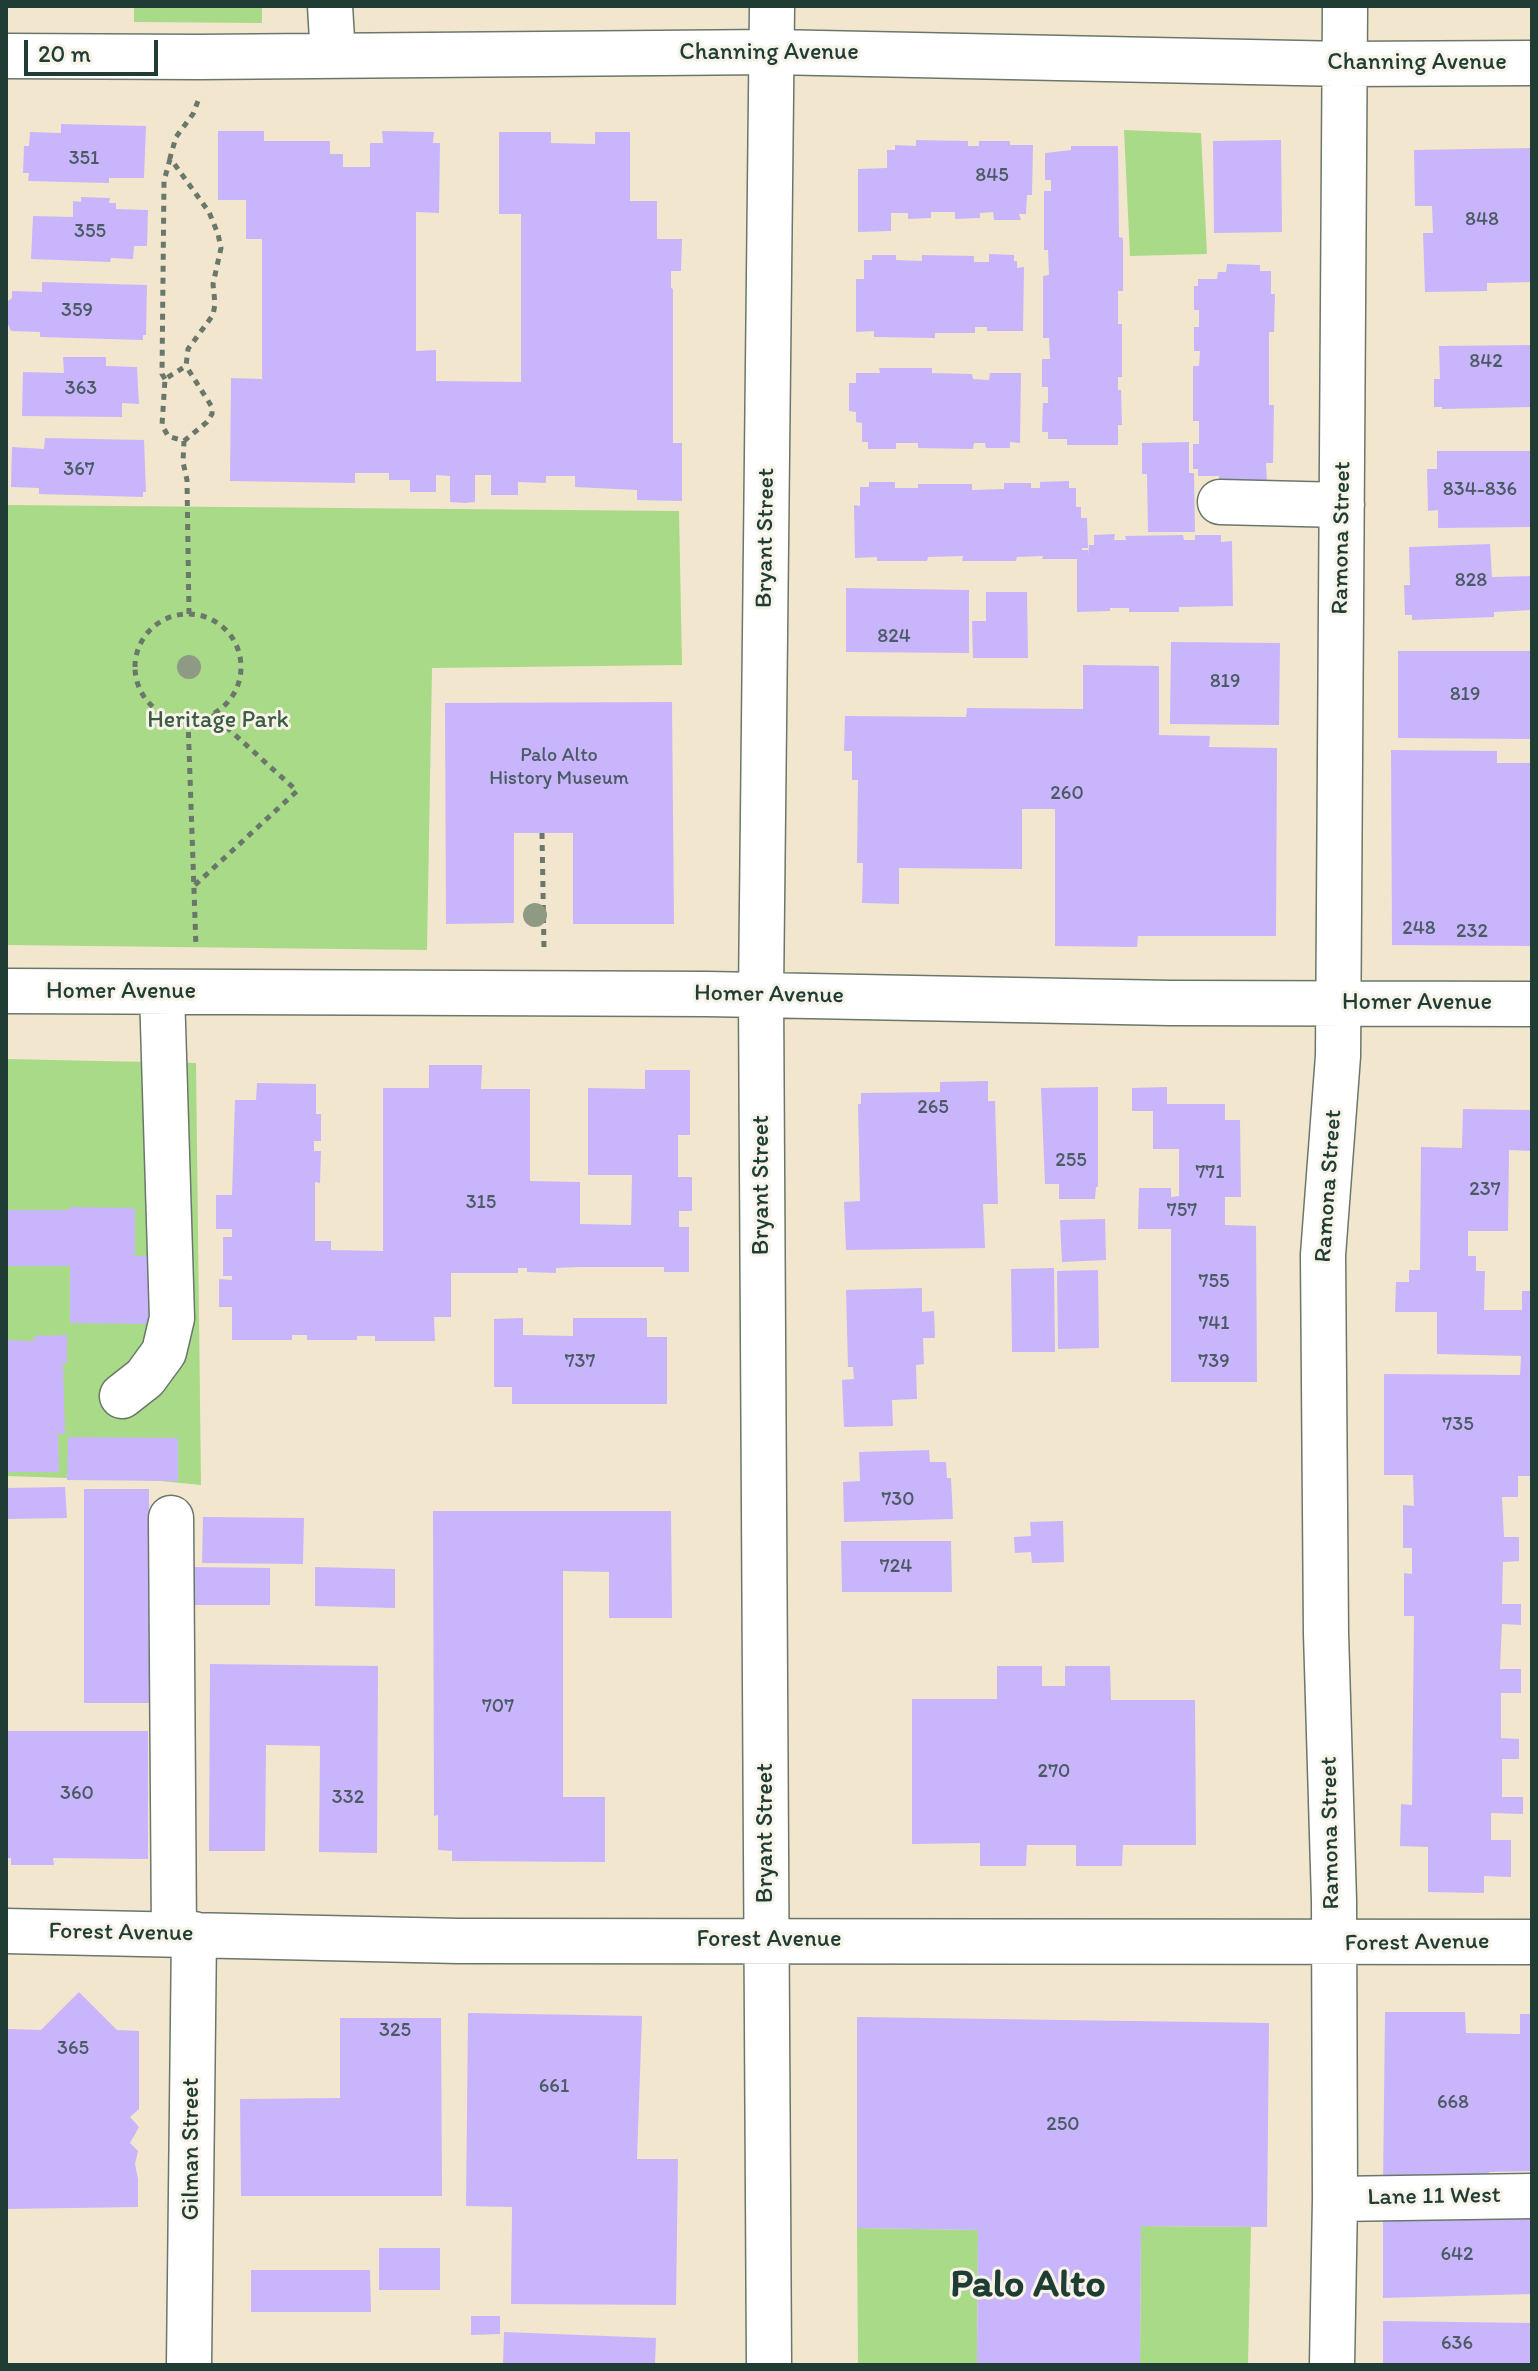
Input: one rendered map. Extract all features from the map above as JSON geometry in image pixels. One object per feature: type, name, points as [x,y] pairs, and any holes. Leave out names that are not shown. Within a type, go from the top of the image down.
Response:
[{"type":"street","points":[[330,6],[333,56]]},
{"type":"street","name":"Bryant Street","points":[[769,2365],[761,994],[772,6]]},
{"type":"street","name":"Ramona Street","points":[[1332,2365],[1335,2199],[1323,1255],[1338,1068],[1345,6]]},
{"type":"street","name":"Channing Avenue","points":[[6,56],[772,52],[1345,64],[1532,63]]},
{"type":"street","points":[[1220,502],[1342,505]]},
{"type":"street","name":"Homer Avenue","points":[[6,991],[761,994],[1156,1003],[1532,1004]]},
{"type":"street","points":[[122,1396],[145,1378],[164,1352],[172,1318],[180,992]]},
{"type":"street","name":"Gilman Street","points":[[171,1518],[184,1934],[189,2365]]},
{"type":"street","name":"Forest Avenue","points":[[6,1931],[459,1941],[1532,1942]]},
{"type":"street","name":"Lane 11 West","points":[[1335,2199],[1532,2196]]},
{"type":"path","points":[[184,441],[168,436],[162,425],[165,379],[162,374],[164,181],[176,137],[193,114],[198,101],[199,57]]},
{"type":"path","points":[[170,158],[209,212],[221,248],[213,284],[213,315],[188,349],[186,366],[212,407],[207,422],[184,441],[189,614]]},
{"type":"path","points":[[165,379],[186,366]]},
{"type":"path","points":[[189,614],[202,615],[224,628],[237,649],[241,674],[231,697],[212,714],[188,720],[166,715],[148,702],[135,672],[138,650],[149,630],[167,617],[189,614]]},
{"type":"path","points":[[194,885],[297,791],[212,714]]},
{"type":"path","points":[[180,992],[194,885],[188,720]]},
{"type":"path","points":[[542,833],[544,993]]},
{"type":"green space","points":[[134,6],[262,6],[262,23],[134,22]]},
{"type":"green space","points":[[1124,130],[1201,133],[1207,254],[1130,256]]},
{"type":"green space","name":"Heritage Park","points":[[6,505],[679,511],[682,665],[432,668],[427,950],[6,945]]},
{"type":"green space","points":[[6,1059],[196,1063],[201,1485],[6,1476]]},
{"type":"green space","points":[[1141,2226],[1251,2227],[1248,2365],[1140,2365]]},
{"type":"green space","points":[[857,2228],[978,2230],[977,2365],[858,2365]]},
{"type":"building","points":[[61,124],[146,126],[144,178],[109,178],[109,183],[28,181],[29,173],[23,173],[24,146],[29,146],[30,132],[61,133]]},
{"type":"building","points":[[218,131],[264,131],[264,141],[330,141],[330,154],[343,154],[343,167],[370,167],[370,143],[383,143],[382,131],[434,132],[433,143],[440,143],[439,213],[416,212],[416,351],[436,350],[436,381],[521,382],[521,214],[499,214],[499,132],[551,132],[551,143],[595,144],[595,132],[630,132],[630,201],[657,201],[657,239],[682,239],[681,271],[671,271],[671,288],[673,443],[682,443],[682,501],[637,500],[637,490],[575,487],[575,476],[546,476],[546,483],[518,482],[518,495],[491,495],[491,475],[475,475],[475,502],[465,503],[450,502],[450,476],[436,475],[436,492],[410,492],[410,480],[389,480],[389,473],[355,473],[355,483],[230,481],[231,378],[262,379],[262,239],[246,239],[246,200],[218,200]]},
{"type":"building","points":[[916,140],[968,141],[968,146],[979,146],[979,141],[1033,145],[1032,195],[1027,195],[1026,214],[1019,214],[1021,220],[994,220],[993,212],[980,213],[980,218],[955,219],[955,212],[931,212],[931,218],[908,219],[908,213],[891,213],[891,231],[858,232],[858,169],[887,168],[887,150],[895,150],[895,145],[916,146]]},
{"type":"building","points":[[1281,140],[1282,232],[1214,233],[1213,141]]},
{"type":"building","points":[[1071,146],[1118,146],[1123,291],[1118,291],[1118,324],[1122,324],[1122,377],[1118,377],[1118,390],[1121,390],[1122,425],[1118,425],[1118,445],[1067,445],[1067,439],[1048,439],[1048,432],[1042,432],[1043,403],[1048,403],[1048,387],[1042,387],[1042,359],[1050,359],[1049,338],[1043,338],[1043,276],[1049,275],[1048,250],[1044,250],[1044,191],[1051,191],[1051,180],[1045,180],[1045,153],[1071,150]]},
{"type":"building","points":[[1532,148],[1532,282],[1487,283],[1487,291],[1425,292],[1423,233],[1433,233],[1432,206],[1415,206],[1414,150]]},
{"type":"building","points":[[81,197],[110,198],[109,203],[116,203],[116,209],[148,210],[147,246],[134,246],[133,259],[111,258],[110,262],[31,259],[33,216],[73,217],[73,201],[81,202]]},
{"type":"building","points":[[989,254],[1014,255],[1017,268],[1024,267],[1023,331],[987,331],[987,327],[975,327],[975,333],[935,333],[935,338],[874,337],[874,331],[856,332],[856,279],[864,279],[864,260],[872,260],[872,255],[896,255],[896,260],[922,261],[922,255],[974,256],[974,262],[989,262]]},
{"type":"building","points":[[1227,264],[1260,265],[1260,271],[1271,271],[1271,294],[1275,294],[1274,332],[1269,332],[1269,405],[1274,405],[1273,463],[1266,463],[1267,481],[1219,481],[1219,476],[1198,476],[1198,469],[1193,469],[1193,444],[1199,444],[1199,421],[1193,421],[1193,366],[1199,366],[1200,351],[1194,351],[1194,327],[1199,327],[1199,310],[1194,310],[1194,286],[1198,286],[1198,279],[1217,279],[1218,272],[1226,272]]},
{"type":"building","points":[[42,282],[147,285],[146,335],[143,335],[143,340],[40,337],[40,332],[11,331],[7,322],[12,291],[42,292]]},
{"type":"building","points":[[1532,345],[1532,407],[1434,407],[1434,379],[1440,379],[1439,346]]},
{"type":"building","points":[[63,357],[106,357],[106,366],[137,367],[139,404],[122,403],[122,417],[22,416],[23,372],[64,373]]},
{"type":"building","points":[[879,368],[932,368],[932,373],[972,374],[973,379],[989,380],[990,373],[1021,373],[1020,443],[1010,442],[1010,448],[986,448],[985,443],[974,443],[973,449],[918,448],[918,443],[896,443],[896,449],[868,449],[868,442],[862,442],[862,423],[856,422],[856,412],[849,411],[849,383],[856,383],[856,373],[880,373]]},
{"type":"building","points":[[45,438],[144,440],[146,492],[143,492],[143,497],[39,494],[39,488],[11,487],[12,447],[44,449]]},
{"type":"building","points":[[1189,442],[1189,473],[1194,473],[1195,532],[1148,532],[1147,474],[1142,474],[1142,443]]},
{"type":"building","points":[[1437,451],[1532,451],[1532,527],[1438,528],[1438,510],[1428,511],[1427,469],[1437,469]]},
{"type":"building","points":[[1069,481],[1069,488],[1076,488],[1076,507],[1081,507],[1081,518],[1087,518],[1088,548],[1082,550],[1088,550],[1088,555],[1089,545],[1094,545],[1094,535],[1115,534],[1114,540],[1126,540],[1125,536],[1183,535],[1184,540],[1195,540],[1195,535],[1221,535],[1221,542],[1232,541],[1233,606],[1179,607],[1179,612],[1129,612],[1129,608],[1110,608],[1110,611],[1077,612],[1077,559],[1042,559],[1043,556],[1017,557],[1016,561],[962,561],[963,556],[928,557],[927,561],[877,561],[877,557],[855,558],[854,505],[860,506],[860,487],[869,487],[869,482],[895,482],[895,488],[918,488],[918,484],[972,484],[972,490],[1004,489],[1004,483],[1031,483],[1031,488],[1040,488],[1040,482]]},
{"type":"building","points":[[1490,544],[1492,577],[1532,576],[1532,610],[1494,612],[1494,617],[1412,620],[1412,615],[1405,615],[1404,585],[1410,585],[1409,547]]},
{"type":"building","points":[[846,588],[969,590],[969,653],[846,652]]},
{"type":"building","points":[[986,592],[1027,592],[1028,658],[973,658],[972,621],[986,621]]},
{"type":"building","points":[[1171,642],[1280,643],[1279,725],[1170,724]]},
{"type":"building","points":[[1398,651],[1532,651],[1532,739],[1398,738]]},
{"type":"building","points":[[1083,665],[1159,666],[1159,735],[1210,736],[1209,747],[1277,748],[1276,936],[1138,936],[1137,947],[1055,946],[1055,809],[1022,809],[1022,869],[899,868],[899,904],[862,903],[863,863],[857,863],[858,780],[852,780],[852,751],[844,751],[845,716],[966,717],[967,708],[1083,709]]},
{"type":"building","name":"Palo Alto History Museum","points":[[672,702],[674,924],[573,924],[573,833],[514,833],[514,923],[446,924],[445,703]]},
{"type":"building","points":[[1391,750],[1497,751],[1497,763],[1532,763],[1532,946],[1392,945]]},
{"type":"building","points":[[429,1065],[482,1065],[481,1089],[530,1089],[530,1181],[580,1182],[580,1224],[631,1225],[632,1175],[588,1175],[588,1088],[645,1089],[645,1070],[690,1070],[690,1135],[678,1135],[678,1177],[692,1177],[692,1211],[679,1211],[679,1227],[689,1227],[689,1272],[664,1272],[664,1267],[580,1267],[556,1268],[556,1273],[527,1272],[527,1268],[518,1268],[518,1273],[451,1273],[451,1317],[434,1317],[435,1341],[375,1341],[375,1336],[357,1336],[357,1340],[307,1340],[307,1335],[292,1335],[292,1340],[232,1340],[232,1307],[219,1307],[219,1279],[232,1280],[232,1276],[223,1276],[223,1237],[232,1237],[232,1229],[216,1229],[216,1195],[232,1195],[235,1100],[256,1100],[257,1083],[316,1084],[316,1114],[321,1114],[321,1141],[314,1141],[314,1151],[321,1151],[320,1183],[315,1182],[315,1241],[331,1241],[331,1250],[383,1251],[383,1088],[429,1088]]},
{"type":"building","points":[[988,1081],[988,1101],[995,1101],[998,1204],[983,1204],[985,1248],[846,1250],[844,1202],[860,1201],[858,1104],[861,1104],[861,1093],[940,1092],[940,1082]]},
{"type":"building","points":[[1098,1087],[1098,1187],[1095,1199],[1059,1199],[1059,1184],[1045,1184],[1041,1088]]},
{"type":"building","points":[[1167,1087],[1167,1104],[1225,1104],[1225,1120],[1240,1120],[1241,1197],[1225,1197],[1225,1225],[1256,1226],[1257,1382],[1171,1382],[1171,1229],[1138,1229],[1139,1188],[1171,1188],[1171,1197],[1179,1196],[1179,1149],[1153,1149],[1153,1111],[1132,1111],[1132,1088]]},
{"type":"building","points":[[1463,1109],[1532,1110],[1532,1151],[1509,1150],[1508,1231],[1468,1231],[1468,1256],[1476,1256],[1476,1271],[1485,1271],[1484,1310],[1522,1310],[1522,1291],[1532,1291],[1532,1476],[1518,1476],[1518,1497],[1502,1497],[1504,1537],[1519,1537],[1519,1561],[1503,1562],[1502,1604],[1521,1604],[1521,1625],[1502,1624],[1500,1669],[1521,1669],[1521,1693],[1501,1693],[1501,1738],[1519,1739],[1519,1759],[1502,1759],[1502,1797],[1523,1797],[1523,1814],[1491,1813],[1491,1840],[1511,1840],[1511,1877],[1484,1876],[1484,1893],[1428,1892],[1428,1847],[1400,1846],[1401,1804],[1412,1805],[1414,1616],[1404,1616],[1404,1573],[1412,1574],[1412,1548],[1403,1548],[1403,1505],[1414,1506],[1413,1475],[1384,1475],[1384,1374],[1520,1375],[1521,1356],[1437,1354],[1437,1312],[1395,1312],[1396,1282],[1409,1282],[1409,1270],[1420,1270],[1421,1147],[1462,1148]]},
{"type":"building","points":[[69,1207],[135,1208],[135,1256],[159,1256],[158,1324],[70,1323],[70,1266],[6,1266],[6,1210],[69,1210]]},
{"type":"building","points":[[1105,1219],[1106,1260],[1062,1262],[1060,1220]]},
{"type":"building","points":[[1054,1268],[1055,1352],[1012,1352],[1011,1269]]},
{"type":"building","points":[[1098,1270],[1099,1348],[1058,1349],[1057,1271]]},
{"type":"building","points":[[922,1288],[922,1312],[934,1311],[935,1338],[923,1338],[924,1364],[916,1365],[917,1399],[892,1400],[893,1426],[844,1427],[842,1380],[854,1379],[853,1367],[848,1367],[846,1290]]},
{"type":"building","points":[[523,1318],[523,1335],[573,1336],[573,1318],[647,1318],[647,1337],[667,1337],[667,1404],[512,1404],[512,1387],[494,1387],[494,1319]]},
{"type":"building","points":[[67,1335],[67,1363],[63,1363],[65,1434],[58,1434],[59,1472],[6,1472],[6,1340],[34,1341],[34,1336]]},
{"type":"building","points":[[68,1437],[178,1438],[178,1481],[67,1480]]},
{"type":"building","points":[[929,1450],[930,1462],[946,1462],[947,1478],[951,1478],[953,1519],[844,1522],[843,1482],[860,1481],[859,1452]]},
{"type":"building","points":[[65,1487],[67,1518],[6,1519],[6,1488]]},
{"type":"building","points":[[84,1489],[149,1489],[149,1703],[84,1703]]},
{"type":"building","points":[[433,1511],[671,1511],[672,1618],[609,1618],[609,1572],[563,1571],[563,1797],[605,1797],[605,1862],[452,1861],[452,1851],[438,1850],[438,1815],[434,1816]]},
{"type":"building","points":[[203,1517],[304,1518],[303,1564],[202,1563]]},
{"type":"building","points":[[1063,1521],[1064,1562],[1032,1563],[1031,1552],[1015,1553],[1014,1537],[1031,1536],[1030,1522]]},
{"type":"building","points":[[841,1541],[951,1541],[952,1592],[842,1592]]},
{"type":"building","points":[[193,1567],[270,1568],[270,1605],[193,1605]]},
{"type":"building","points":[[315,1567],[395,1569],[395,1608],[315,1606]]},
{"type":"building","points":[[210,1664],[378,1666],[377,1853],[319,1852],[320,1746],[266,1745],[265,1851],[209,1851]]},
{"type":"building","points":[[997,1666],[1042,1666],[1042,1686],[1065,1686],[1065,1666],[1110,1666],[1111,1700],[1195,1700],[1196,1845],[1123,1845],[1122,1866],[1076,1866],[1076,1845],[1027,1845],[1026,1866],[980,1866],[980,1843],[912,1844],[912,1699],[997,1699]]},
{"type":"building","points":[[6,1731],[148,1731],[148,1859],[53,1858],[54,1865],[11,1865],[11,1858],[6,1858]]},
{"type":"building","points":[[79,1992],[117,2030],[139,2031],[139,2109],[130,2117],[139,2127],[130,2143],[138,2151],[135,2164],[138,2207],[6,2209],[6,2029],[41,2030]]},
{"type":"building","points":[[1385,2012],[1465,2012],[1466,2033],[1520,2034],[1520,2014],[1532,2014],[1532,2171],[1489,2172],[1489,2187],[1383,2187]]},
{"type":"building","points":[[468,2013],[642,2016],[637,2159],[678,2159],[676,2305],[511,2304],[512,2207],[466,2206]]},
{"type":"building","points":[[857,2017],[1269,2023],[1267,2227],[1141,2226],[1140,2365],[977,2365],[978,2230],[857,2228]]},
{"type":"building","points":[[340,2018],[441,2018],[442,2196],[241,2196],[240,2099],[340,2098]]},
{"type":"building","points":[[1532,2212],[1532,2294],[1383,2298],[1383,2216]]},
{"type":"building","points":[[379,2248],[440,2248],[440,2290],[379,2290]]},
{"type":"building","points":[[251,2270],[370,2270],[371,2312],[251,2312]]},
{"type":"building","points":[[471,2316],[500,2316],[500,2334],[471,2335]]},
{"type":"building","points":[[1383,2321],[1532,2323],[1532,2365],[1383,2365]]},
{"type":"building","points":[[504,2332],[656,2338],[655,2365],[503,2365]]},
{"type":"district","name":"Palo Alto","points":[[1028,2286]]}]
